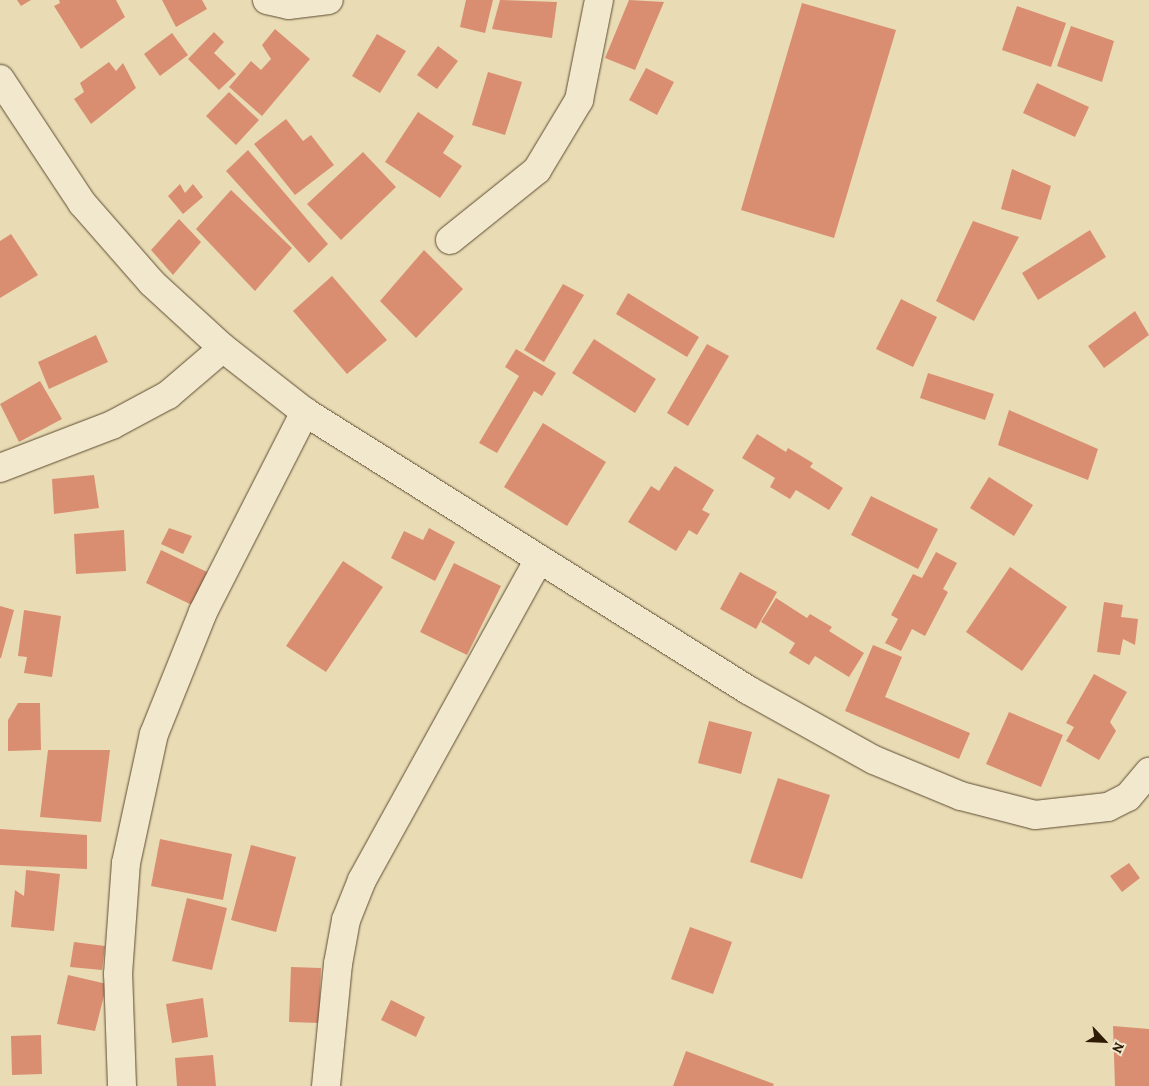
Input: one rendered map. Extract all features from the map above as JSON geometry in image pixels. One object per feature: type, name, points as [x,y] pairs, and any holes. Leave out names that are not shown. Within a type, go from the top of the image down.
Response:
[{"type":"street","points":[[267,0],[288,5],[330,0]]},
{"type":"street","points":[[450,240],[537,170],[579,100],[599,0]]},
{"type":"street","points":[[0,79],[94,217],[152,283],[223,348],[305,412],[748,690],[874,760],[961,796],[1035,815],[1075,813],[1108,807],[1128,797],[1149,772]]},
{"type":"street","points":[[0,468],[112,425],[168,395],[223,348]]},
{"type":"street","points":[[122,1086],[118,974],[126,863],[154,734],[203,612],[305,412]]},
{"type":"street","points":[[326,1086],[338,964],[346,920],[362,880],[539,560]]},
{"type":"building","points":[[17,0],[31,0],[21,6]]},
{"type":"building","points":[[59,0],[116,0],[125,17],[81,49],[54,6],[60,3]]},
{"type":"building","points":[[162,0],[202,0],[207,9],[176,27]]},
{"type":"building","points":[[466,0],[493,0],[485,33],[460,27]]},
{"type":"building","points":[[500,0],[557,2],[552,38],[492,29]]},
{"type":"building","points":[[629,0],[664,2],[635,70],[605,58]]},
{"type":"building","points":[[802,3],[896,30],[834,238],[741,210]]},
{"type":"building","points":[[1017,6],[1066,23],[1051,67],[1002,50]]},
{"type":"building","points":[[1071,26],[1114,41],[1102,82],[1057,66]]},
{"type":"building","points":[[275,29],[310,59],[262,116],[229,87],[251,61],[261,70],[271,59],[262,45]]},
{"type":"building","points":[[214,32],[224,42],[214,53],[236,74],[219,90],[188,59]]},
{"type":"building","points":[[172,33],[188,55],[160,76],[144,54]]},
{"type":"building","points":[[377,34],[406,51],[380,93],[352,76]]},
{"type":"building","points":[[438,46],[458,61],[437,89],[417,75]]},
{"type":"building","points":[[109,62],[116,71],[123,63],[136,88],[91,124],[74,99],[84,92],[80,83]]},
{"type":"building","points":[[646,68],[674,82],[657,115],[629,100]]},
{"type":"building","points":[[488,72],[522,82],[505,135],[472,125]]},
{"type":"building","points":[[1037,83],[1089,107],[1075,137],[1023,113]]},
{"type":"building","points":[[229,92],[259,120],[236,145],[206,116]]},
{"type":"building","points":[[418,112],[454,136],[443,153],[462,166],[440,198],[385,162]]},
{"type":"building","points":[[286,119],[303,141],[311,135],[334,165],[295,195],[254,144]]},
{"type":"building","points":[[248,150],[328,244],[309,263],[226,171]]},
{"type":"building","points":[[363,152],[396,187],[341,240],[307,204]]},
{"type":"building","points":[[1012,169],[1051,186],[1041,220],[1001,209]]},
{"type":"building","points":[[180,184],[185,193],[193,184],[203,197],[183,214],[168,196]]},
{"type":"building","points":[[231,190],[292,248],[255,291],[196,229]]},
{"type":"building","points":[[179,219],[201,242],[173,275],[151,250]]},
{"type":"building","points":[[973,221],[1019,237],[974,321],[936,301]]},
{"type":"building","points":[[1090,230],[1106,257],[1038,300],[1022,273]]},
{"type":"building","points":[[11,234],[38,275],[0,298],[0,241]]},
{"type":"building","points":[[424,250],[463,289],[416,338],[380,301]]},
{"type":"building","points":[[332,276],[387,340],[347,374],[293,311]]},
{"type":"building","points":[[563,284],[584,295],[544,362],[524,350]]},
{"type":"building","points":[[628,293],[699,337],[687,357],[616,314]]},
{"type":"building","points":[[901,299],[937,317],[913,367],[876,349]]},
{"type":"building","points":[[1135,311],[1149,335],[1104,368],[1088,346]]},
{"type":"building","points":[[96,335],[108,362],[49,389],[38,362]]},
{"type":"building","points":[[594,339],[656,379],[635,413],[572,373]]},
{"type":"building","points":[[707,344],[729,356],[688,426],[667,413]]},
{"type":"building","points":[[516,349],[556,373],[542,396],[534,391],[497,453],[479,443],[519,376],[505,367]]},
{"type":"building","points":[[928,373],[994,394],[985,420],[920,398]]},
{"type":"building","points":[[40,381],[62,419],[19,442],[0,404]]},
{"type":"building","points":[[1009,410],[1098,449],[1088,480],[998,445]]},
{"type":"building","points":[[543,423],[606,462],[567,526],[504,487]]},
{"type":"building","points":[[757,434],[786,452],[788,448],[813,463],[810,467],[843,488],[829,510],[796,490],[790,499],[770,487],[775,478],[742,458]]},
{"type":"building","points":[[675,466],[714,490],[702,510],[710,514],[697,535],[689,530],[676,551],[628,522],[651,486],[659,491]]},
{"type":"building","points":[[94,475],[99,508],[54,514],[52,479]]},
{"type":"building","points":[[989,477],[1033,505],[1014,536],[970,508]]},
{"type":"building","points":[[871,496],[938,529],[918,569],[851,535]]},
{"type":"building","points":[[169,528],[192,536],[183,554],[161,544]]},
{"type":"building","points":[[429,528],[455,542],[435,581],[391,558],[404,531],[423,540]]},
{"type":"building","points":[[124,530],[126,571],[76,574],[74,534]]},
{"type":"building","points":[[161,550],[207,572],[192,605],[146,583]]},
{"type":"building","points":[[936,552],[957,563],[943,589],[948,592],[925,636],[912,629],[901,651],[885,643],[898,619],[891,615],[913,574],[922,578]]},
{"type":"building","points":[[343,561],[383,587],[326,672],[286,646]]},
{"type":"building","points":[[454,563],[501,586],[467,655],[420,632]]},
{"type":"building","points":[[1010,567],[1067,607],[1022,671],[966,632]]},
{"type":"building","points":[[740,572],[777,592],[756,629],[720,609]]},
{"type":"building","points":[[776,598],[807,618],[810,614],[832,627],[829,631],[864,653],[849,677],[815,656],[809,665],[789,653],[795,643],[761,622]]},
{"type":"building","points":[[1104,602],[1123,605],[1121,617],[1138,619],[1135,645],[1123,639],[1120,655],[1097,652]]},
{"type":"building","points":[[0,606],[14,610],[1,658],[0,658]]},
{"type":"building","points":[[24,610],[61,616],[52,677],[24,673],[27,657],[18,656]]},
{"type":"building","points":[[873,645],[902,657],[885,697],[970,733],[959,759],[845,711]]},
{"type":"building","points":[[1094,674],[1127,692],[1110,722],[1116,731],[1099,760],[1066,741],[1074,727],[1066,723]]},
{"type":"building","points":[[18,703],[40,703],[41,750],[8,751],[8,720]]},
{"type":"building","points":[[1009,712],[1063,735],[1041,787],[986,764]]},
{"type":"building","points":[[709,721],[752,732],[741,774],[698,763]]},
{"type":"building","points":[[48,750],[110,750],[101,822],[40,817]]},
{"type":"building","points":[[778,778],[830,795],[802,879],[750,862]]},
{"type":"building","points":[[0,829],[87,835],[87,869],[0,865]]},
{"type":"building","points":[[160,839],[232,854],[223,900],[151,886]]},
{"type":"building","points":[[251,845],[296,857],[276,932],[231,920]]},
{"type":"building","points":[[1129,863],[1140,878],[1122,892],[1110,876]]},
{"type":"building","points":[[26,870],[60,874],[54,931],[11,927],[15,890],[24,896]]},
{"type":"building","points":[[187,898],[227,908],[212,970],[172,961]]},
{"type":"building","points":[[690,927],[732,942],[713,994],[671,979]]},
{"type":"building","points":[[74,942],[105,946],[102,970],[70,967]]},
{"type":"building","points":[[291,967],[321,968],[319,1023],[289,1022]]},
{"type":"building","points":[[68,975],[107,984],[95,1031],[57,1024]]},
{"type":"building","points":[[203,998],[208,1037],[172,1043],[166,1004]]},
{"type":"building","points":[[391,1000],[425,1017],[416,1037],[381,1020]]},
{"type":"building","points":[[1113,1026],[1149,1029],[1149,1086],[1115,1086]]},
{"type":"building","points":[[41,1035],[42,1074],[12,1075],[11,1036]]},
{"type":"building","points":[[686,1051],[774,1084],[773,1086],[673,1086]]},
{"type":"building","points":[[213,1055],[216,1086],[177,1086],[175,1058]]}]
